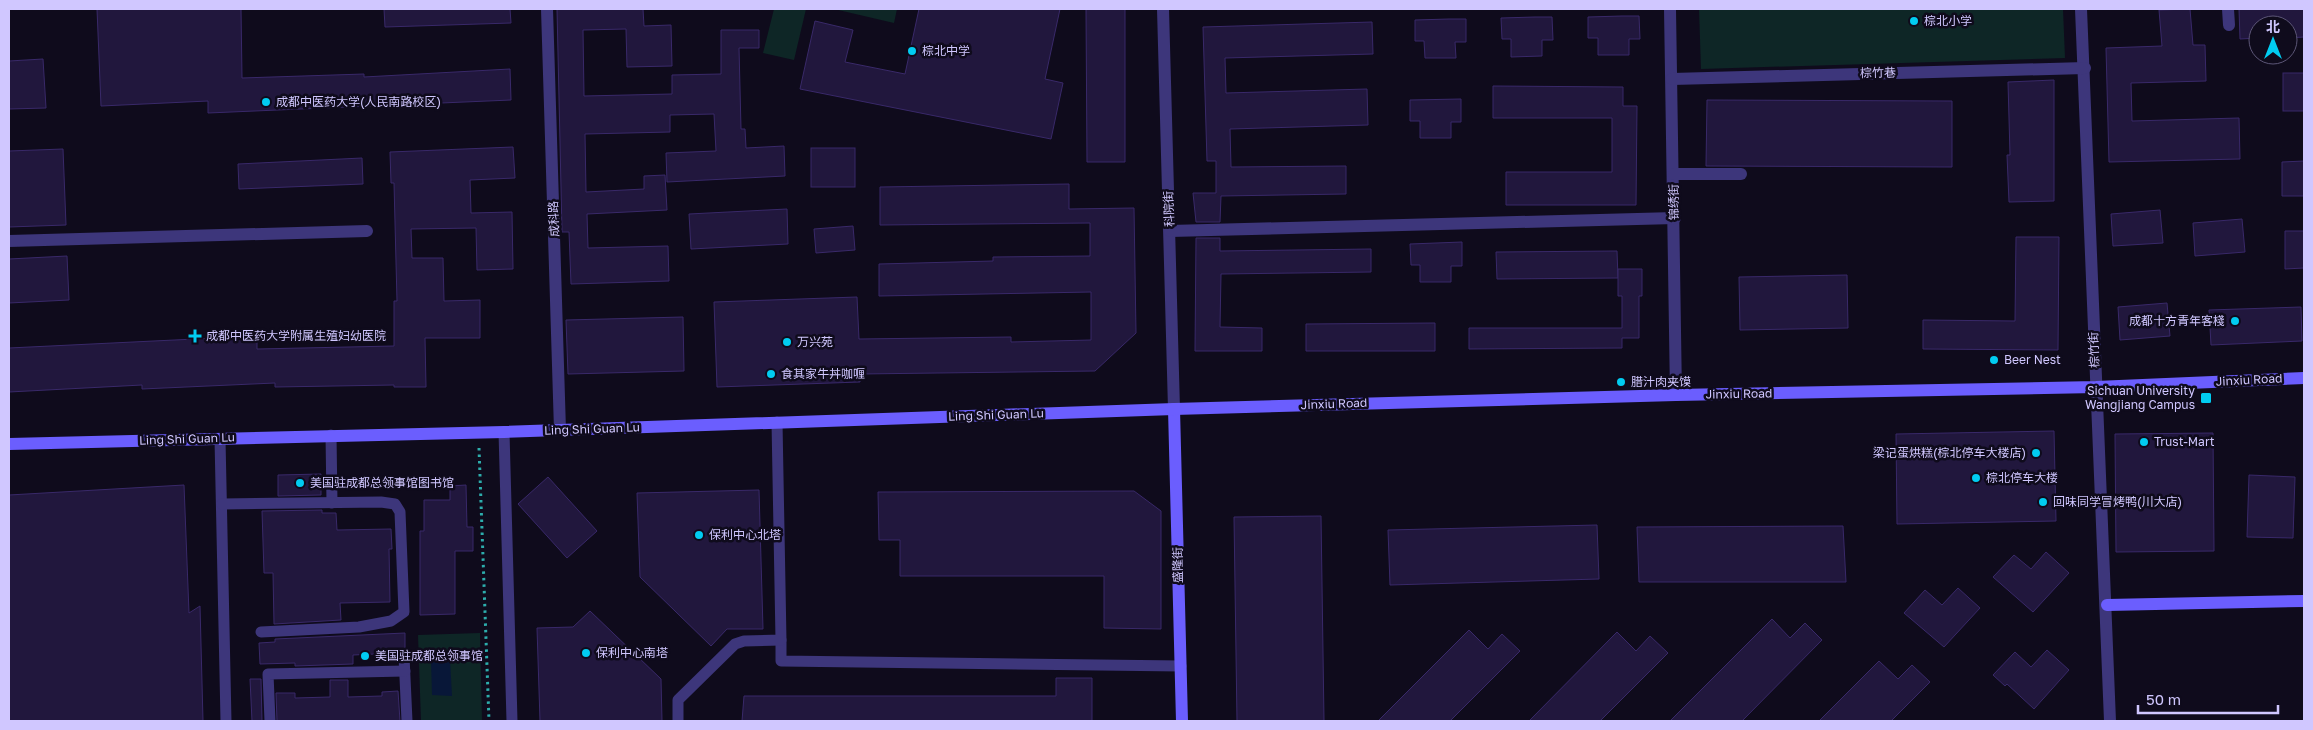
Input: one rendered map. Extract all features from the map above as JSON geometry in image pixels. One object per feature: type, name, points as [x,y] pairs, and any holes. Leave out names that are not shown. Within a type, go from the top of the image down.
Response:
[{"type":"main road","name":"Jinxiu Road","points":[[1174,408],[1676,395],[2096,387],[2304,378]]},
{"type":"main road","name":"Ling Shi Guan Lu","points":[[9,444],[504,432],[1174,408]]},
{"type":"main road","name":"盛隆街","points":[[1174,408],[1182,721]]},
{"type":"main road","points":[[2107,605],[2304,601]]},
{"type":"street","name":"成科路","points":[[547,9],[560,430]]},
{"type":"street","name":"科院街","points":[[1163,9],[1174,408]]},
{"type":"street","name":"锦绣街","points":[[1670,9],[1675,218],[1676,395]]},
{"type":"street","name":"棕竹街","points":[[2082,9],[2096,387],[2107,605],[2110,721]]},
{"type":"street","points":[[2228,9],[2229,25]]},
{"type":"street","name":"棕竹巷","points":[[1672,79],[2085,68]]},
{"type":"street","points":[[1674,174],[1742,174]]},
{"type":"street","points":[[1170,231],[1675,218]]},
{"type":"street","points":[[9,241],[367,231]]},
{"type":"lane","points":[[777,422],[781,661],[1181,666]]},
{"type":"lane","points":[[504,432],[512,721]]},
{"type":"lane","points":[[331,435],[332,503]]},
{"type":"lane","points":[[220,439],[226,721]]},
{"type":"lane","points":[[222,504],[381,502],[395,504],[400,512],[404,612],[391,621],[359,627],[262,632]]},
{"type":"lane","points":[[678,721],[678,700],[730,648],[744,641],[780,640]]},
{"type":"lane","points":[[404,656],[407,721]]},
{"type":"lane","points":[[270,721],[268,674],[405,671]]},
{"type":"path","points":[[479,432],[489,721]]},
{"type":"green space","points":[[774,9],[806,9],[794,60],[763,53]]},
{"type":"green space","points":[[834,9],[897,9],[894,23]]},
{"type":"green space","points":[[1699,9],[2063,9],[2065,58],[1701,69]]},
{"type":"green space","points":[[480,633],[482,721],[421,721],[418,635]]},
{"type":"water","points":[[431,660],[450,660],[452,696],[432,695]]},
{"type":"building","points":[[97,9],[241,9],[242,78],[364,74],[364,77],[510,69],[511,100],[208,113],[208,101],[101,106]]},
{"type":"building","points":[[384,9],[510,9],[511,23],[385,27]]},
{"type":"building","points":[[557,9],[643,9],[644,26],[671,25],[672,66],[627,67],[626,29],[583,30],[584,96],[672,94],[672,75],[721,74],[721,30],[759,30],[759,48],[739,48],[741,129],[745,129],[746,148],[784,146],[785,176],[667,182],[666,153],[716,151],[714,114],[670,115],[670,132],[585,134],[586,192],[644,189],[644,176],[665,175],[667,210],[587,214],[588,248],[668,246],[669,281],[571,284],[569,232],[562,232]]},
{"type":"building","points":[[919,9],[1060,9],[1045,79],[1063,83],[1051,139],[800,89],[815,21],[853,30],[845,62],[905,74]]},
{"type":"building","points":[[1086,9],[1125,9],[1125,162],[1087,162]]},
{"type":"building","points":[[2190,9],[2193,45],[2205,45],[2206,81],[2131,83],[2132,121],[2239,118],[2240,159],[2109,162],[2106,48],[2162,46],[2159,10]]},
{"type":"building","points":[[2239,9],[2304,9],[2304,37],[2298,37],[2298,15],[2248,15],[2248,39],[2240,39]]},
{"type":"building","points":[[1639,16],[1640,39],[1629,39],[1629,55],[1598,55],[1598,38],[1588,38],[1588,17]]},
{"type":"building","points":[[1552,17],[1553,40],[1542,40],[1542,56],[1511,57],[1511,39],[1502,39],[1501,18]]},
{"type":"building","points":[[1466,19],[1466,42],[1455,42],[1456,58],[1425,58],[1424,41],[1415,41],[1415,20]]},
{"type":"building","points":[[1372,22],[1373,54],[1225,58],[1226,93],[1367,89],[1368,125],[1230,129],[1231,167],[1346,166],[1346,194],[1221,196],[1220,222],[1196,222],[1193,193],[1216,193],[1216,161],[1207,161],[1203,27]]},
{"type":"building","points":[[43,59],[46,108],[9,109],[9,61]]},
{"type":"building","points":[[2283,73],[2304,73],[2304,111],[2283,111]]},
{"type":"building","points":[[2054,80],[2054,201],[2009,202],[2007,155],[2010,155],[2008,82]]},
{"type":"building","points":[[1493,86],[1623,87],[1623,106],[1637,106],[1636,205],[1506,205],[1506,172],[1612,172],[1612,118],[1493,118]]},
{"type":"building","points":[[1461,99],[1461,122],[1451,122],[1451,138],[1420,138],[1420,121],[1410,121],[1410,100]]},
{"type":"building","points":[[1707,100],[1952,101],[1952,167],[1706,166]]},
{"type":"building","points":[[513,147],[515,178],[470,180],[471,213],[512,212],[513,269],[477,270],[476,228],[411,229],[412,258],[443,258],[444,301],[480,300],[480,338],[425,338],[426,387],[394,387],[394,385],[275,387],[275,383],[142,389],[142,385],[9,392],[9,348],[257,336],[257,349],[394,346],[394,301],[397,301],[394,183],[391,183],[390,152]]},
{"type":"building","points":[[811,148],[855,148],[855,187],[811,187]]},
{"type":"building","points":[[63,149],[66,225],[9,227],[9,151]]},
{"type":"building","points":[[362,158],[363,184],[239,189],[238,164]]},
{"type":"building","points":[[2304,161],[2304,196],[2282,196],[2282,162]]},
{"type":"building","points":[[1069,184],[1069,209],[1134,208],[1136,333],[1095,371],[860,374],[860,382],[717,387],[714,302],[857,297],[859,339],[1011,337],[1011,342],[1091,340],[1091,292],[879,296],[879,264],[993,261],[993,257],[1090,256],[1090,223],[880,225],[880,187]]},
{"type":"building","points":[[787,209],[788,244],[691,249],[689,214]]},
{"type":"building","points":[[2160,210],[2163,243],[2113,246],[2111,214]]},
{"type":"building","points":[[2242,219],[2245,252],[2195,256],[2193,223]]},
{"type":"building","points":[[853,226],[855,250],[816,253],[814,229]]},
{"type":"building","points":[[2285,231],[2304,231],[2304,268],[2285,269]]},
{"type":"building","points":[[2016,237],[2059,237],[2058,350],[1923,349],[1923,320],[2015,321]]},
{"type":"building","points":[[1196,238],[1220,238],[1220,251],[1371,249],[1371,272],[1221,274],[1220,327],[1262,328],[1262,351],[1195,351]]},
{"type":"building","points":[[1462,242],[1462,266],[1451,266],[1451,282],[1420,282],[1420,265],[1411,265],[1410,244]]},
{"type":"building","points":[[1617,251],[1618,278],[1497,279],[1496,252]]},
{"type":"building","points":[[67,256],[69,300],[9,303],[9,259]]},
{"type":"building","points":[[1618,269],[1642,269],[1642,296],[1639,296],[1639,338],[1622,338],[1622,348],[1469,349],[1469,328],[1622,328],[1622,296],[1618,296]]},
{"type":"building","points":[[1847,275],[1848,328],[1740,330],[1739,277]]},
{"type":"building","points":[[2167,303],[2170,336],[2120,340],[2118,307]]},
{"type":"building","points":[[2301,307],[2302,341],[2211,345],[2209,310]]},
{"type":"building","points":[[683,317],[684,371],[568,374],[566,320]]},
{"type":"building","points":[[1435,323],[1435,351],[1306,351],[1306,324]]},
{"type":"building","name":"棕北停车大楼","points":[[2054,431],[2056,521],[1897,524],[1896,434]]},
{"type":"building","points":[[2213,433],[2214,551],[2116,552],[2115,434]]},
{"type":"building","name":"美国驻成都总领事馆图书馆","points":[[321,474],[321,495],[278,496],[278,475]]},
{"type":"building","points":[[2249,475],[2295,477],[2293,538],[2247,537]]},
{"type":"building","points":[[548,477],[597,531],[567,558],[518,504]]},
{"type":"building","points":[[184,485],[189,613],[200,606],[203,721],[9,721],[9,495]]},
{"type":"building","points":[[466,485],[467,527],[473,527],[473,551],[455,551],[455,614],[420,615],[420,531],[424,531],[424,500],[450,500],[450,486]]},
{"type":"building","name":"保利中心北塔","points":[[759,490],[763,629],[727,629],[711,646],[640,577],[637,493]]},
{"type":"building","points":[[1134,491],[1161,511],[1161,629],[1104,628],[1104,576],[900,576],[900,540],[879,540],[878,492]]},
{"type":"building","points":[[322,510],[322,513],[336,513],[337,530],[391,529],[392,549],[389,549],[390,602],[340,603],[341,620],[274,624],[273,573],[264,573],[262,511]]},
{"type":"building","points":[[1321,516],[1324,721],[1237,721],[1234,517]]},
{"type":"building","points":[[1597,525],[1599,579],[1390,585],[1388,530]]},
{"type":"building","points":[[1843,526],[1846,582],[1639,582],[1637,527]]},
{"type":"building","points":[[2046,552],[2069,573],[2033,612],[1993,577],[2014,555],[2031,569]]},
{"type":"building","points":[[1958,588],[1980,608],[1944,647],[1904,613],[1925,590],[1942,605]]},
{"type":"building","name":"保利中心南塔","points":[[590,611],[661,679],[662,721],[540,721],[537,628],[573,627]]},
{"type":"building","points":[[1772,619],[1790,638],[1805,623],[1822,640],[1742,721],[1670,721]]},
{"type":"building","points":[[1469,630],[1488,649],[1502,634],[1520,651],[1450,721],[1378,721]]},
{"type":"building","points":[[1617,632],[1636,651],[1650,636],[1668,653],[1600,721],[1529,721]]},
{"type":"building","points":[[405,633],[405,649],[400,649],[397,653],[353,655],[353,664],[295,666],[295,663],[260,664],[259,643],[275,642],[275,639]]},
{"type":"building","points":[[2047,650],[2069,670],[2034,709],[2007,684],[2005,686],[1993,675],[2015,652],[2031,667]]},
{"type":"building","points":[[1879,661],[1898,679],[1912,665],[1930,682],[1891,721],[1819,721]]},
{"type":"building","points":[[1056,678],[1092,678],[1092,721],[742,721],[744,696],[1056,696]]},
{"type":"building","points":[[250,679],[261,679],[262,721],[252,721]]},
{"type":"building","points":[[330,680],[348,680],[348,697],[382,696],[382,692],[398,691],[400,721],[277,721],[276,693],[295,693],[295,698],[330,697]]},
{"type":"place","name":"棕北小学","points":[[1914,21]]},
{"type":"place","name":"棕北中学","points":[[912,51]]},
{"type":"place","name":"成都中医药大学(人民南路校区)","points":[[266,102]]},
{"type":"place","name":"成都十方青年客棧","points":[[2235,321]]},
{"type":"place","name":"成都中医药大学附属生殖妇幼医院","points":[[195,336]]},
{"type":"place","name":"万兴苑","points":[[787,342]]},
{"type":"place","name":"Beer Nest","points":[[1994,360]]},
{"type":"place","name":"食其家牛丼咖喱","points":[[771,374]]},
{"type":"place","name":"腊汁肉夹馍","points":[[1621,382]]},
{"type":"place","name":"Sichuan University Wangjiang Campus","points":[[2206,398]]},
{"type":"place","name":"Trust-Mart","points":[[2144,442]]},
{"type":"place","name":"梁记蛋烘糕(棕北停车大楼店)","points":[[2036,453]]},
{"type":"place","name":"棕北停车大楼","points":[[1976,478]]},
{"type":"place","name":"美国驻成都总领事馆图书馆","points":[[300,483]]},
{"type":"place","name":"回味同学冒烤鸭(川大店)","points":[[2043,502]]},
{"type":"place","name":"保利中心北塔","points":[[699,535]]},
{"type":"place","name":"保利中心南塔","points":[[586,653]]},
{"type":"place","name":"美国驻成都总领事馆","points":[[365,656]]}]
